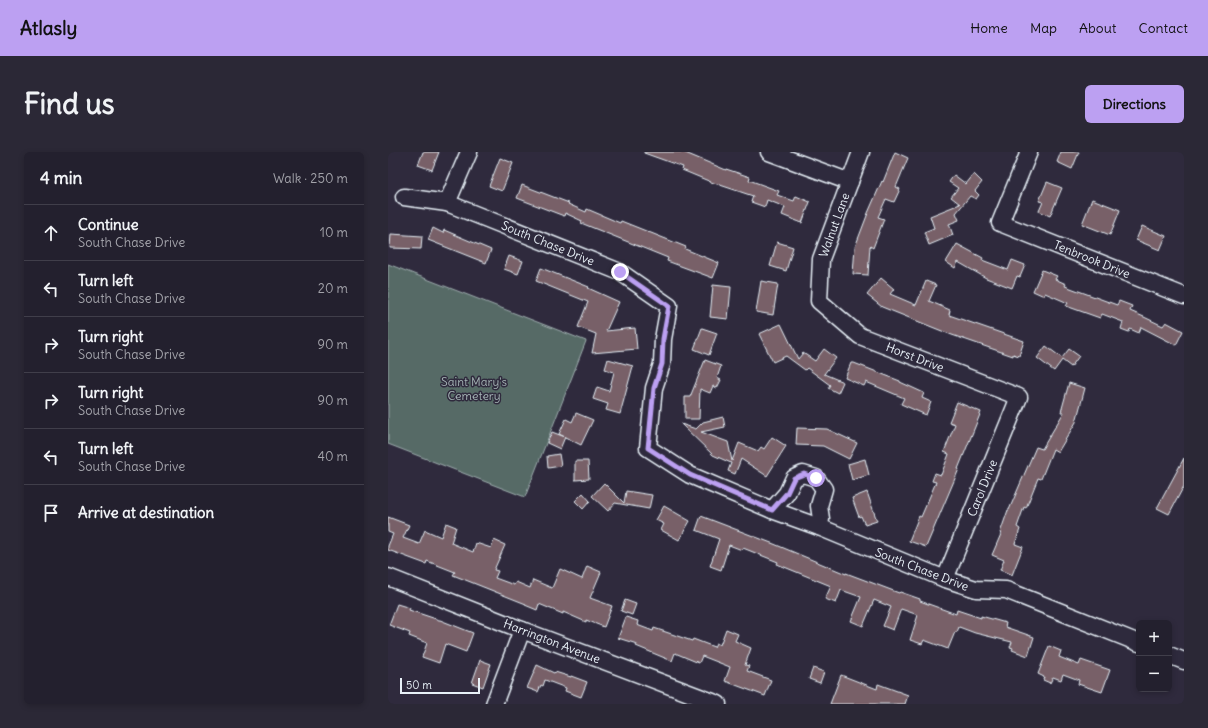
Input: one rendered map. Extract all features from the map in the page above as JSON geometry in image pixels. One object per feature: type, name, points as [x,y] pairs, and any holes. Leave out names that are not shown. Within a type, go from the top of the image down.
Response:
[{"type":"street","points":[[447,203],[468,152]]},
{"type":"street","points":[[769,152],[850,182]]},
{"type":"street","name":"Walnut Lane","points":[[819,300],[821,259],[861,152]]},
{"type":"street","name":"Tenbrook Drive","points":[[1029,152],[1000,223],[1184,296]]},
{"type":"street","name":"South Chase Drive","points":[[404,197],[447,203],[620,272],[669,306],[663,339],[662,364],[654,388],[648,448],[690,475],[945,580],[976,589],[1006,590],[1136,642]]},
{"type":"street","name":"Horst Drive","points":[[819,300],[860,336],[1019,397]]},
{"type":"street","name":"Carol Drive","points":[[945,580],[1019,397]]},
{"type":"street","points":[[772,510],[787,493],[794,478],[804,474],[816,478],[824,489],[819,506],[821,519],[819,527]]},
{"type":"street","name":"Harrington Avenue","points":[[388,577],[522,630],[718,704]]},
{"type":"street","points":[[494,704],[522,630]]},
{"type":"street","points":[[1172,656],[1184,661]]},
{"type":"green space","name":"Saint Mary's Cemetery","points":[[388,264],[586,341],[525,497],[388,444]]},
{"type":"building","points":[[423,152],[439,152],[432,170],[418,165]]},
{"type":"building","points":[[644,152],[683,152],[726,170],[750,177],[749,180],[779,191],[777,195],[794,201],[796,196],[810,202],[802,223],[782,215],[785,207],[767,200],[765,207],[751,202],[753,196],[711,182],[682,170],[683,167]]},
{"type":"building","points":[[895,152],[908,158],[896,187],[900,189],[894,202],[886,199],[878,217],[884,219],[873,248],[870,246],[868,275],[853,274],[855,247],[868,213]]},
{"type":"building","points":[[1061,152],[1079,152],[1072,169],[1057,162]]},
{"type":"building","points":[[500,158],[513,163],[502,191],[489,186]]},
{"type":"building","points":[[974,174],[982,182],[975,191],[979,195],[976,199],[970,196],[956,213],[959,220],[949,224],[953,235],[929,245],[924,232],[934,228],[930,216],[960,204],[951,197],[958,188],[949,182],[954,175],[966,184]]},
{"type":"building","points":[[1047,182],[1062,188],[1050,216],[1039,211],[1043,202],[1039,201]]},
{"type":"building","points":[[522,185],[569,203],[568,204],[586,212],[587,209],[620,223],[621,221],[686,247],[685,249],[719,263],[713,278],[667,261],[668,258],[581,223],[582,221],[565,213],[564,216],[517,198]]},
{"type":"building","points":[[1092,199],[1120,210],[1110,235],[1082,224]]},
{"type":"building","points":[[1142,226],[1166,236],[1160,250],[1136,240]]},
{"type":"building","points":[[433,228],[443,233],[444,230],[491,250],[486,263],[428,240]]},
{"type":"building","points":[[391,234],[422,236],[421,249],[390,248]]},
{"type":"building","points":[[777,242],[793,247],[786,271],[770,266]]},
{"type":"building","points":[[957,244],[983,258],[982,260],[1008,270],[1012,260],[1025,265],[1020,277],[1017,276],[1012,288],[986,278],[958,262],[955,268],[946,262]]},
{"type":"building","points":[[509,256],[523,261],[518,274],[504,269]]},
{"type":"building","points":[[541,268],[589,287],[588,288],[619,302],[606,331],[635,328],[637,349],[592,353],[596,334],[578,327],[588,302],[536,281]]},
{"type":"building","points":[[1042,270],[1057,276],[1055,279],[1066,284],[1065,286],[1117,305],[1119,301],[1132,306],[1130,311],[1163,326],[1166,322],[1183,331],[1176,345],[1141,327],[1139,333],[1130,329],[1129,332],[1121,329],[1123,322],[1102,314],[1100,318],[1066,306],[1068,303],[1045,293],[1044,296],[1033,291]]},
{"type":"building","points":[[881,278],[894,289],[890,294],[916,305],[926,281],[936,285],[929,301],[950,310],[949,315],[1024,341],[1019,356],[1013,354],[1013,356],[952,335],[882,307],[867,295]]},
{"type":"building","points":[[761,281],[778,284],[773,315],[756,312]]},
{"type":"building","points":[[713,285],[731,287],[728,319],[710,317]]},
{"type":"building","points":[[781,324],[798,359],[803,353],[815,361],[824,349],[836,358],[824,374],[843,382],[838,393],[828,388],[830,385],[807,368],[805,370],[786,356],[773,362],[759,334]]},
{"type":"building","points":[[702,328],[717,333],[709,355],[694,349]]},
{"type":"building","points":[[1046,346],[1062,358],[1069,349],[1079,356],[1071,367],[1062,360],[1054,371],[1037,358]]},
{"type":"building","points":[[608,359],[633,366],[620,414],[606,410],[608,404],[593,399],[597,387],[609,391],[614,372],[605,369]]},
{"type":"building","points":[[705,360],[721,366],[717,378],[721,380],[717,388],[713,386],[710,393],[700,389],[699,419],[685,419],[685,397],[690,397]]},
{"type":"building","points":[[851,363],[900,381],[924,393],[922,398],[931,402],[926,415],[901,404],[904,398],[866,382],[864,386],[845,378]]},
{"type":"building","points":[[1069,383],[1085,388],[1076,422],[1058,452],[1053,449],[1041,479],[1038,478],[1026,508],[1024,507],[1017,527],[1020,529],[1015,544],[1023,547],[1012,575],[1000,570],[1004,560],[992,555],[1001,534],[1000,533],[1008,510],[1036,447],[1042,449],[1064,412],[1061,412]]},
{"type":"building","points":[[957,402],[981,412],[926,547],[909,541],[919,516],[921,517],[936,482],[932,481],[935,473],[941,475],[949,454],[944,452],[955,424],[949,422]]},
{"type":"building","points":[[576,413],[593,420],[581,445],[559,434],[566,419],[572,422]]},
{"type":"building","points":[[723,417],[725,427],[701,432],[728,442],[732,461],[739,443],[758,451],[761,447],[764,449],[772,437],[786,446],[767,476],[741,459],[735,474],[728,471],[731,463],[713,455],[681,424],[696,429],[703,422]]},
{"type":"building","points":[[797,428],[827,429],[857,443],[849,459],[823,446],[796,445]]},
{"type":"building","points":[[552,432],[565,437],[560,449],[547,443]]},
{"type":"building","points":[[559,454],[561,466],[548,468],[547,456]]},
{"type":"building","points":[[1184,458],[1184,486],[1169,514],[1157,508]]},
{"type":"building","points":[[865,459],[869,475],[852,480],[848,464]]},
{"type":"building","points":[[575,461],[588,461],[589,479],[575,480]]},
{"type":"building","points":[[604,483],[624,503],[626,491],[652,495],[649,509],[615,503],[608,511],[592,496]]},
{"type":"building","points":[[867,492],[877,521],[865,525],[861,516],[859,517],[852,498]]},
{"type":"building","points":[[583,493],[590,501],[583,509],[575,501]]},
{"type":"building","points":[[664,506],[690,521],[679,540],[661,530],[664,524],[656,520]]},
{"type":"building","points":[[701,516],[846,574],[920,599],[920,601],[956,614],[957,610],[981,618],[981,616],[1006,623],[1005,627],[1034,637],[1028,656],[1012,650],[1013,648],[1010,647],[1012,642],[975,633],[959,627],[957,632],[955,632],[948,649],[924,640],[922,644],[910,640],[918,615],[901,609],[893,630],[883,626],[891,607],[874,600],[863,626],[851,621],[861,597],[841,590],[836,603],[825,599],[831,586],[777,564],[778,562],[743,548],[742,550],[729,545],[721,570],[710,566],[719,539],[696,530]]},
{"type":"building","points":[[388,517],[409,525],[403,538],[419,544],[425,530],[441,537],[446,523],[456,527],[451,543],[473,552],[476,543],[491,548],[494,540],[505,545],[494,570],[498,571],[495,578],[514,585],[516,582],[530,588],[533,580],[552,588],[560,569],[582,579],[587,566],[601,572],[590,598],[612,606],[604,627],[586,620],[586,622],[563,612],[563,614],[539,604],[537,610],[525,605],[526,604],[453,575],[455,572],[427,561],[426,564],[388,550],[393,534],[388,532]]},
{"type":"building","points":[[625,600],[636,604],[632,615],[621,611]]},
{"type":"building","points":[[397,604],[410,608],[409,610],[473,633],[466,652],[445,644],[439,663],[422,657],[427,643],[409,636],[410,633],[389,625]]},
{"type":"building","points":[[626,617],[638,621],[637,625],[653,631],[654,628],[692,641],[693,639],[714,647],[716,643],[720,645],[726,629],[738,634],[735,641],[751,648],[745,665],[749,666],[747,671],[771,680],[765,696],[725,681],[730,667],[702,656],[699,663],[675,653],[672,661],[636,646],[637,644],[618,638]]},
{"type":"building","points":[[1049,646],[1061,651],[1059,657],[1079,665],[1081,660],[1110,670],[1102,692],[1078,684],[1079,680],[1063,674],[1061,680],[1053,677],[1050,683],[1043,680],[1044,677],[1038,674]]},
{"type":"building","points":[[480,660],[491,664],[483,687],[472,683]]},
{"type":"building","points":[[537,665],[554,673],[571,676],[587,682],[581,697],[565,691],[566,688],[545,680],[543,686],[541,685],[538,692],[527,688]]},
{"type":"building","points":[[813,668],[824,672],[820,683],[809,679]]},
{"type":"building","points":[[841,675],[877,689],[878,684],[908,695],[905,704],[830,704]]},
{"type":"route","points":[[620,272],[669,306],[663,339],[662,364],[654,388],[648,448],[690,475],[772,510],[787,493],[794,478],[804,474],[816,478]]}]
